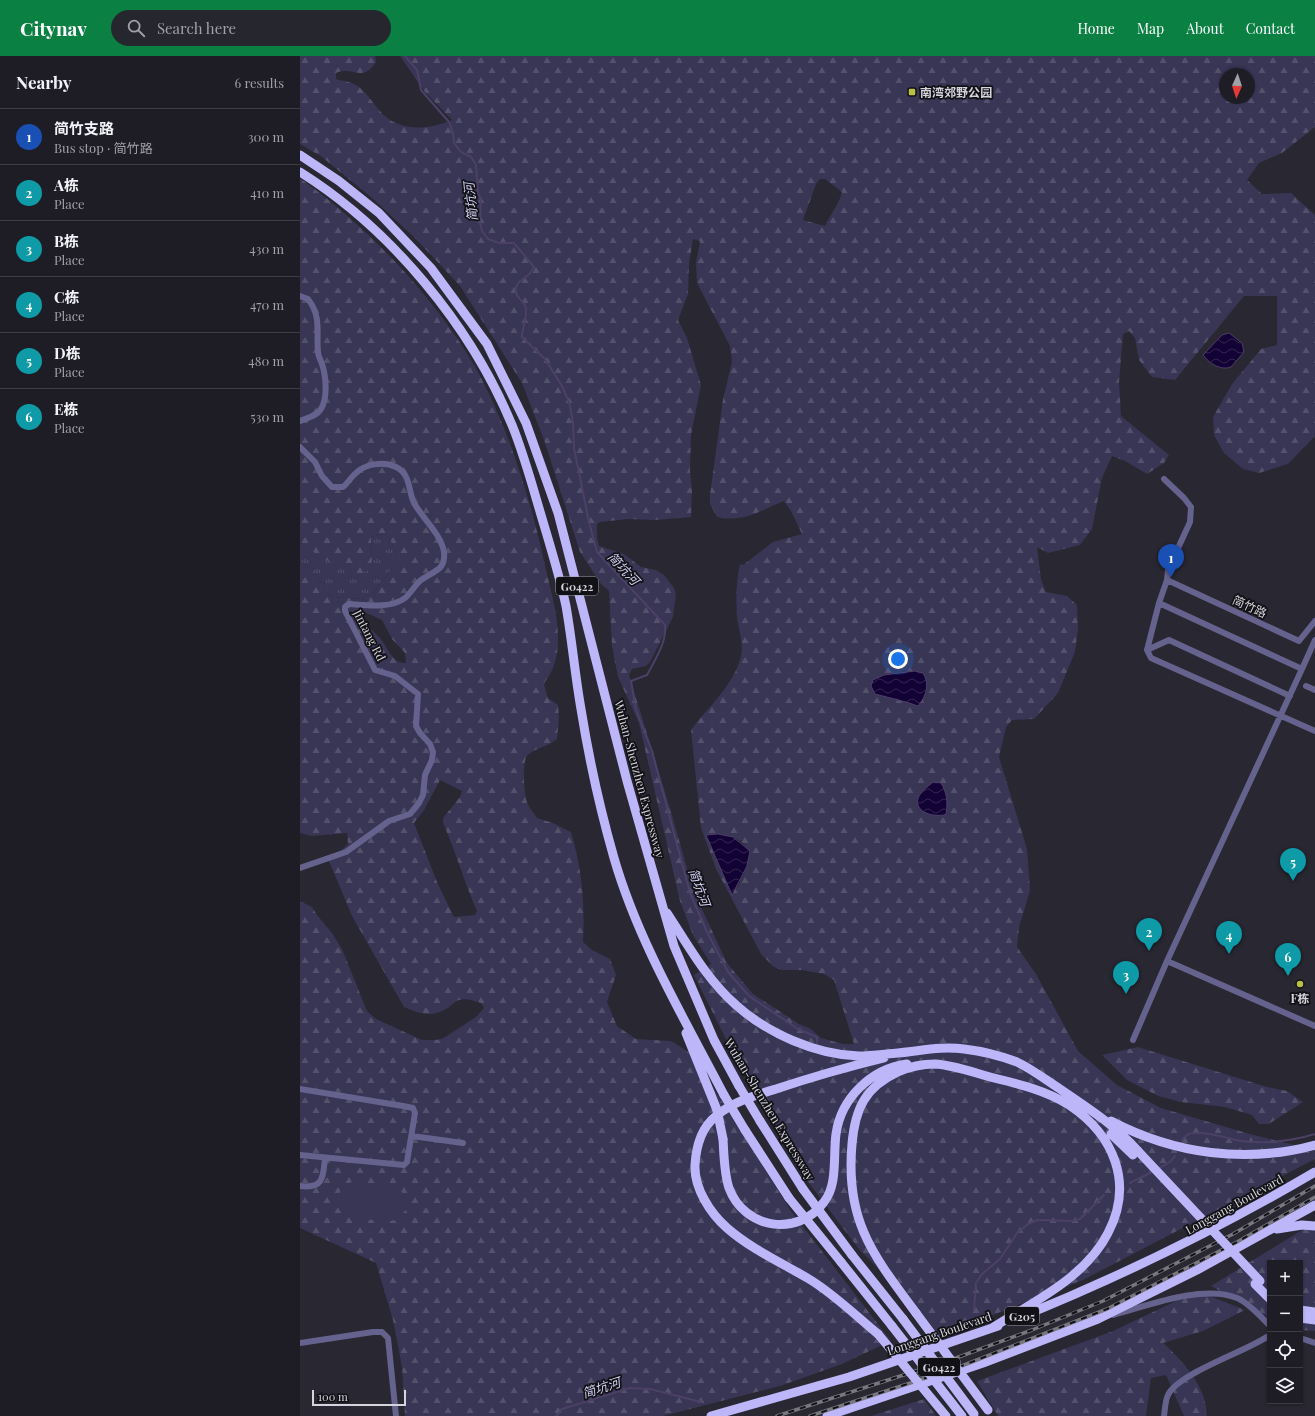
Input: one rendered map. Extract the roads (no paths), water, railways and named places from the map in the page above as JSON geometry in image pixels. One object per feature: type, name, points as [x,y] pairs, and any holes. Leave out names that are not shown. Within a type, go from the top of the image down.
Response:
[{"type":"highway","name":"Wuhan-Shenzhen Expressway","points":[[300,155],[338,181],[379,213],[431,268],[487,344],[526,423],[558,513],[627,781],[662,906],[674,946],[714,1040],[760,1121],[803,1189],[975,1415]]},
{"type":"highway","name":"G0422","points":[[300,172],[347,206],[382,235],[440,302],[466,339],[495,390],[512,426],[535,493],[566,605],[588,751],[615,861],[642,935],[676,1005],[724,1095],[789,1198],[962,1416]]},
{"type":"highway","points":[[662,906],[713,981],[736,1005],[765,1026],[793,1040],[826,1051],[858,1056],[900,1053],[942,1047],[966,1049],[997,1056],[1016,1062],[1030,1069],[1091,1110],[1112,1127],[1258,1282],[1267,1296]]},
{"type":"highway","points":[[676,1005],[686,1034],[718,1110],[729,1188],[737,1202],[750,1214],[763,1222],[776,1226],[793,1224],[816,1212],[826,1201],[830,1189],[839,1119],[854,1093],[881,1073],[894,1067],[912,1064],[936,1064],[1021,1085],[1069,1106],[1100,1124],[1136,1153]]},
{"type":"highway","points":[[900,1053],[832,1070],[728,1107],[714,1117],[705,1129],[697,1146],[695,1169],[702,1193],[714,1214],[727,1228],[740,1238],[811,1280],[878,1334],[946,1416]]},
{"type":"highway","points":[[936,1064],[906,1068],[884,1078],[870,1090],[860,1108],[853,1129],[850,1161],[852,1191],[858,1219],[870,1249],[990,1413]]},
{"type":"highway","points":[[992,1328],[1063,1282],[1080,1268],[1097,1250],[1108,1234],[1114,1220],[1121,1188],[1119,1172],[1113,1155],[1105,1139],[1094,1127],[1069,1106]]},
{"type":"highway","points":[[1091,1110],[1132,1132],[1186,1150],[1232,1155],[1257,1155],[1279,1153],[1315,1145]]},
{"type":"highway","name":"Longgang Boulevard","points":[[711,1416],[849,1377],[992,1328],[1085,1291],[1187,1243],[1315,1172]]},
{"type":"highway","name":"G205","points":[[827,1416],[990,1360],[1098,1319],[1154,1293],[1315,1205]]},
{"type":"highway","points":[[1268,1231],[1302,1226],[1315,1226]]},
{"type":"highway","points":[[1258,1282],[1267,1288]]},
{"type":"highway","points":[[1303,1310],[1315,1312]]},
{"type":"highway","points":[[1303,1318],[1315,1320]]},
{"type":"street","points":[[300,296],[308,299],[315,312],[319,330],[318,352],[323,369],[325,389],[321,409],[313,415],[300,421]]},
{"type":"street","name":"Jintang Rd","points":[[300,447],[312,458],[322,476],[332,487],[343,486],[359,470],[369,466],[389,465],[399,470],[408,481],[414,502],[439,540],[444,558],[438,571],[420,581],[402,600],[386,604],[349,604],[345,607],[345,611],[375,670],[396,676],[418,694],[416,726],[430,744],[432,752],[432,760],[425,776],[423,795],[419,804],[406,816],[389,821],[350,850],[300,868]]},
{"type":"street","points":[[1164,479],[1184,498],[1191,507],[1190,522],[1168,570],[1167,580],[1159,603],[1147,650],[1151,658],[1278,716],[1315,731]]},
{"type":"street","name":"简竹路","points":[[1167,580],[1299,641],[1315,621]]},
{"type":"street","points":[[1159,603],[1302,669]]},
{"type":"street","points":[[1147,650],[1170,640],[1290,696]]},
{"type":"street","points":[[1133,1040],[1167,961],[1278,716],[1290,696],[1301,684],[1302,669],[1312,653],[1315,640]]},
{"type":"street","points":[[1301,684],[1315,690]]},
{"type":"street","points":[[1167,961],[1315,1026]]},
{"type":"street","points":[[300,1089],[412,1108],[414,1112],[412,1136],[407,1162],[404,1165],[300,1155]]},
{"type":"street","points":[[412,1136],[463,1143]]},
{"type":"street","points":[[300,1186],[310,1187],[318,1184],[322,1179],[325,1158]]},
{"type":"street","points":[[1098,1319],[1175,1299],[1214,1292],[1238,1298],[1267,1323]]},
{"type":"street","points":[[300,1342],[382,1332],[388,1338],[396,1416]]},
{"type":"street","points":[[1164,1416],[1168,1395],[1176,1385],[1198,1371],[1267,1336]]},
{"type":"street","points":[[1303,1338],[1315,1337]]},
{"type":"street","points":[[1303,1338],[1315,1343]]},
{"type":"water","points":[[1229,333],[1242,343],[1244,352],[1231,367],[1223,368],[1215,366],[1203,355],[1222,335]]},
{"type":"water","points":[[915,671],[923,673],[927,686],[925,694],[918,706],[875,694],[871,686],[873,680],[884,675]]},
{"type":"water","points":[[933,782],[941,783],[945,790],[947,806],[946,814],[944,815],[929,814],[921,810],[918,806],[920,794]]},
{"type":"water","points":[[718,834],[733,837],[750,851],[747,866],[732,895],[706,835]]},
{"type":"waterway","name":"简坑河","points":[[405,56],[417,70],[421,90],[449,122],[453,133],[454,143],[461,152],[471,157],[476,165],[478,192],[481,200],[480,222],[482,231],[488,239],[499,243],[514,243],[534,267],[532,271],[519,282],[516,289],[517,295],[526,309],[522,337],[545,359],[562,386],[569,402],[573,422],[574,448],[589,522],[597,552],[665,625],[662,644],[647,675],[631,681],[636,710],[652,751],[690,893],[707,932],[728,972],[749,996],[798,1029],[817,1037],[817,1043]]},
{"type":"waterway","points":[[1182,1140],[1191,1133],[1213,1134],[1241,1141],[1259,1142],[1288,1140],[1315,1134]]},
{"type":"waterway","points":[[1158,1169],[1171,1161],[1175,1156]]},
{"type":"waterway","points":[[1130,1183],[1152,1172]]},
{"type":"waterway","points":[[974,1310],[976,1283],[982,1274],[1000,1259],[1017,1233],[1028,1224],[1037,1220],[1073,1221],[1080,1219],[1104,1195]]},
{"type":"waterway","name":"简坑河","points":[[556,1416],[562,1409],[630,1388],[650,1389],[701,1402]]},
{"type":"railway","points":[[777,1416],[956,1358],[1032,1330],[1103,1301],[1233,1234],[1315,1186]]},
{"type":"railway","points":[[810,1416],[959,1367],[1107,1309],[1237,1242],[1315,1197]]},
{"type":"place","name":"南湾郊野公园","points":[[912,92]]},
{"type":"place","name":"简竹支路","points":[[1171,577]]},
{"type":"place","name":"D栋","points":[[1293,881]]},
{"type":"place","name":"A栋","points":[[1149,951]]},
{"type":"place","name":"C栋","points":[[1229,954]]},
{"type":"place","name":"E栋","points":[[1288,976]]},
{"type":"place","name":"F栋","points":[[1300,984]]},
{"type":"place","name":"B栋","points":[[1126,994]]}]
